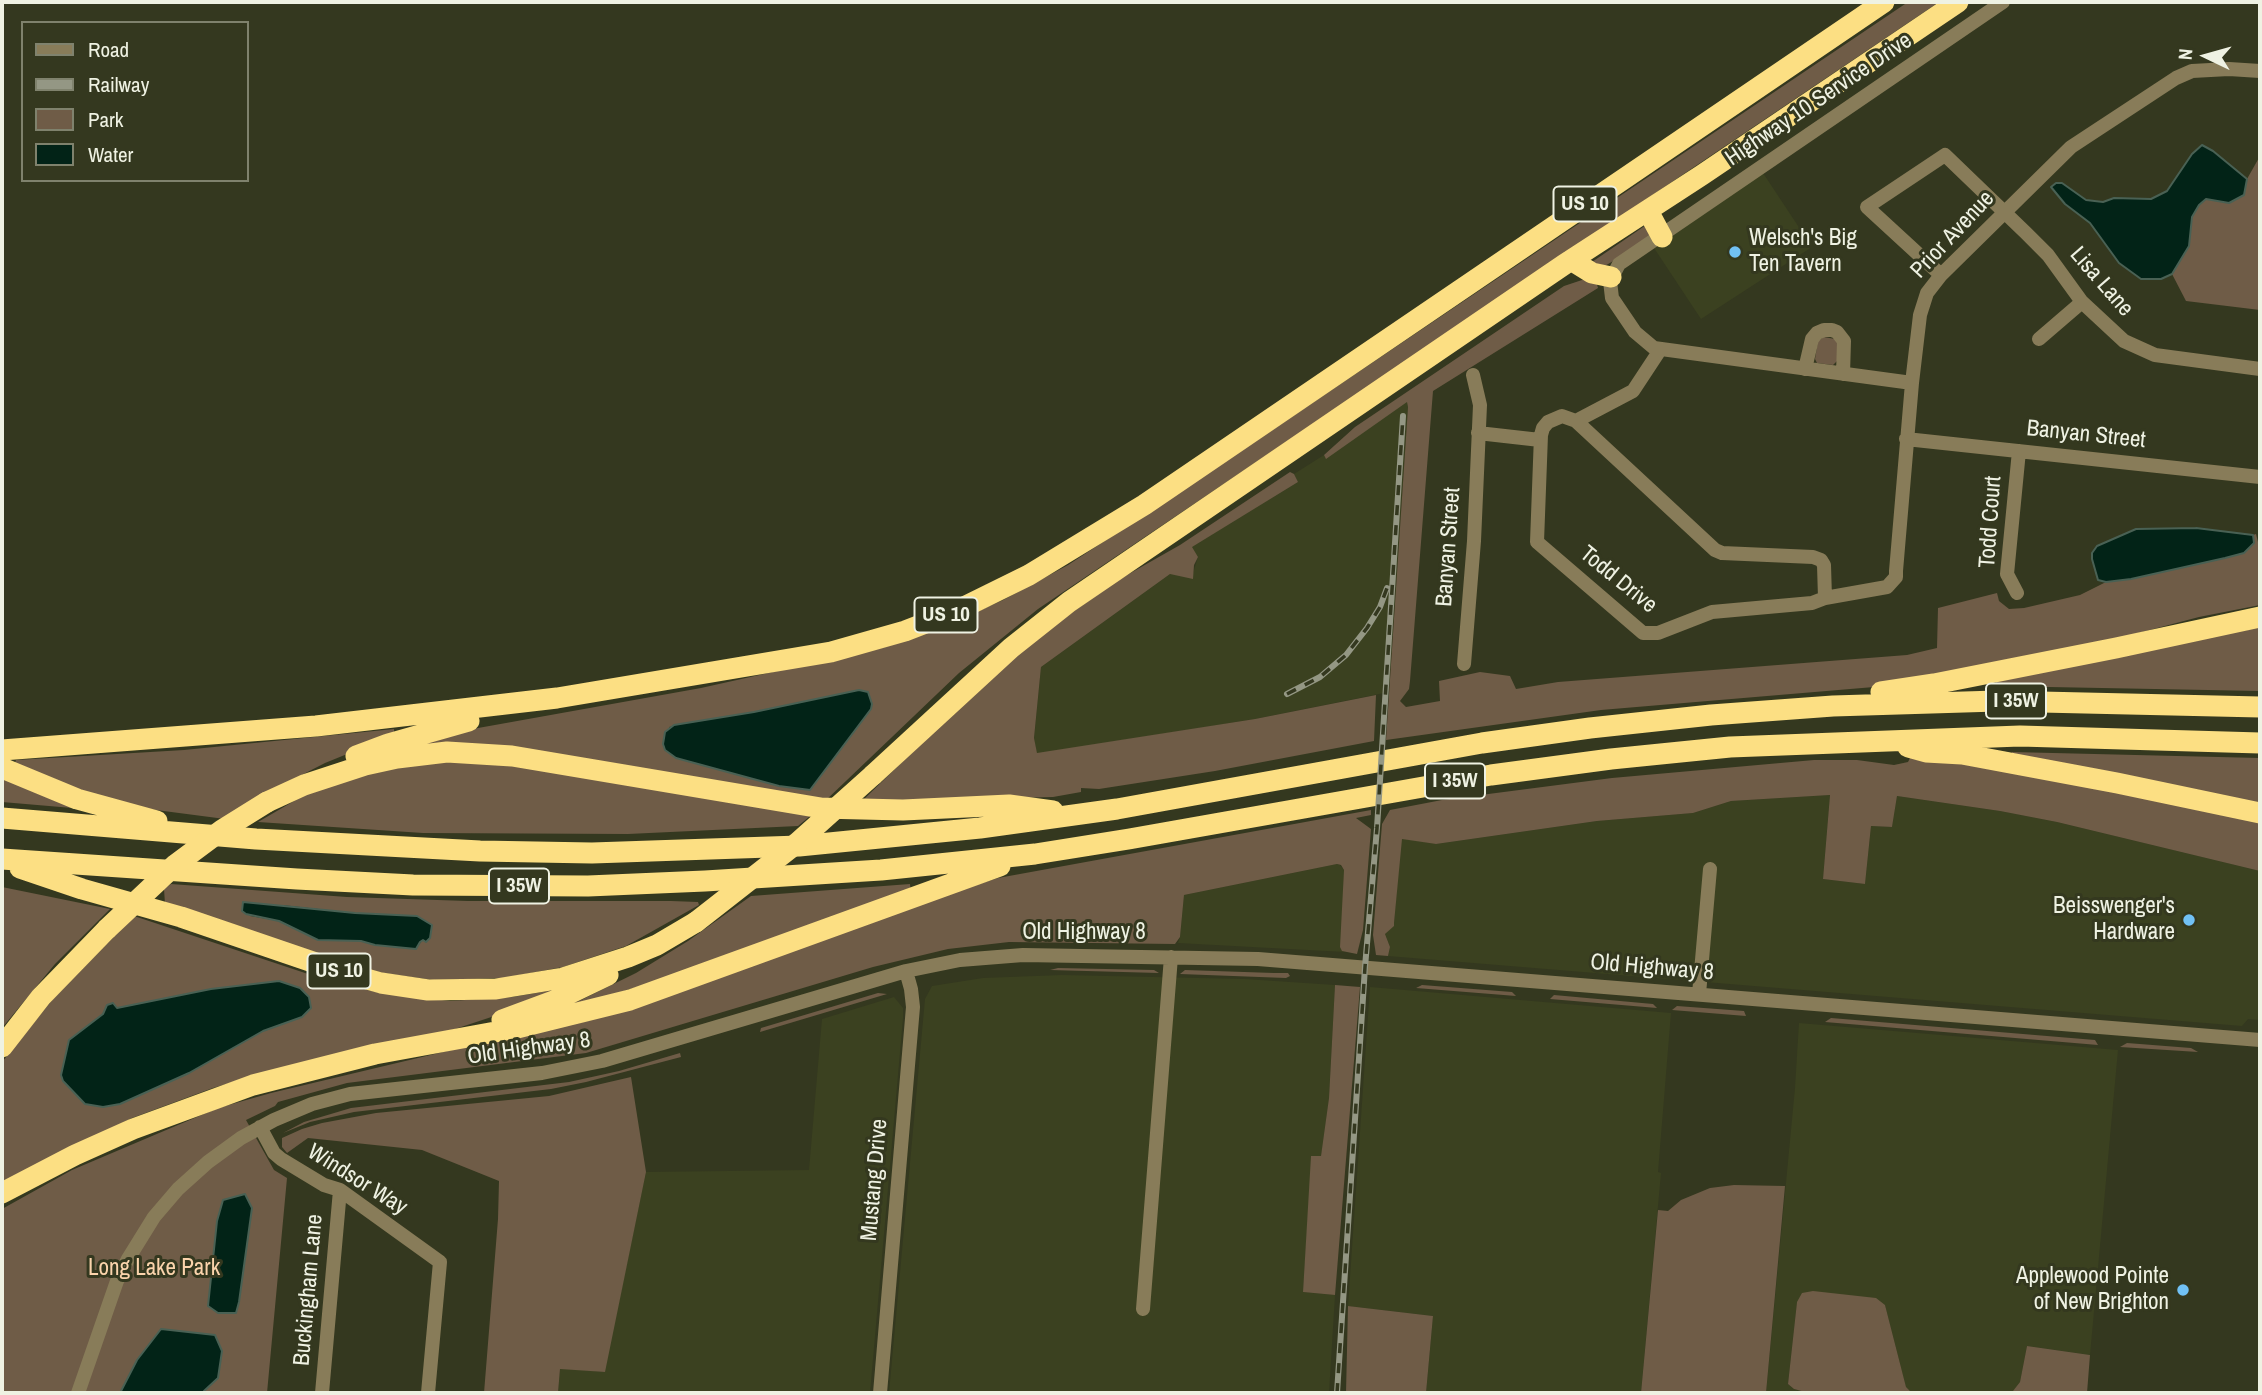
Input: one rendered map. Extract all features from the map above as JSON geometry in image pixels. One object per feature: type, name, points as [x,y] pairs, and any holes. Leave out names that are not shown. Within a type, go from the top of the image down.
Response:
[{"type":"highway","name":"US 10","points":[[2,750],[316,726],[557,698],[793,659],[868,642],[954,612],[1029,575],[1143,505],[1884,2]]},
{"type":"highway","name":"US 10","points":[[2,860],[82,889],[192,921],[341,972],[381,983],[428,990],[496,989],[563,978],[657,945],[689,926],[797,844],[1011,648],[1069,602],[1568,262],[1958,2]]},
{"type":"highway","points":[[1648,211],[1662,237]]},
{"type":"highway","points":[[1568,262],[1592,273],[1611,277]]},
{"type":"highway","points":[[1753,712],[1934,684],[2260,617]]},
{"type":"highway","points":[[2,1047],[41,998],[107,929],[175,865],[222,830],[312,775],[388,744],[557,698]]},
{"type":"highway","name":"I 35W","points":[[2,818],[376,847],[480,851],[667,852],[855,841],[980,828],[1179,799],[1494,741],[1651,721],[1833,706],[1997,701],[2260,707]]},
{"type":"highway","name":"I 35W","points":[[2,860],[355,883],[530,886],[670,883],[881,870],[1035,854],[1427,785],[1551,766],[1730,747],[2020,736],[2260,743]]},
{"type":"highway","points":[[1878,740],[1926,752],[1962,754],[2260,813]]},
{"type":"highway","points":[[267,802],[304,785],[365,765],[430,753],[468,753],[512,756],[821,808],[903,810],[1009,805],[1079,814]]},
{"type":"highway","points":[[2,768],[76,799],[217,836]]},
{"type":"highway","points":[[390,1051],[517,1028],[630,1000],[1035,854]]},
{"type":"highway","points":[[2,1193],[75,1155],[193,1105],[309,1069],[474,1030],[556,1000],[635,961],[689,926]]},
{"type":"street","name":"Highway 10 Service Drive","points":[[1662,237],[2003,2]]},
{"type":"street","name":"Prior Avenue","points":[[1912,383],[1923,302],[1941,275],[2071,147],[2176,78],[2192,71],[2260,71]]},
{"type":"street","name":"Lisa Lane","points":[[1941,275],[1867,207],[1945,155],[2048,256],[2082,302],[2111,331],[2139,349],[2171,359],[2260,369]]},
{"type":"street","points":[[1662,237],[1619,264],[1611,277],[1610,289],[1612,298],[1635,332],[1654,348],[1912,383]]},
{"type":"street","points":[[2039,339],[2082,302]]},
{"type":"street","points":[[1805,369],[1812,339],[1817,333],[1832,330],[1844,341],[1843,374]]},
{"type":"street","points":[[1576,422],[1633,391],[1660,350]]},
{"type":"street","name":"Banyan Street","points":[[1464,664],[1474,541],[1480,405],[1473,375]]},
{"type":"street","name":"Todd Drive","points":[[1540,440],[1537,542],[1643,633],[1658,633],[1712,612],[1812,603],[1825,598],[1884,588],[1895,577],[1912,383]]},
{"type":"street","points":[[1478,433],[1540,440],[1543,428],[1555,418],[1570,418],[1715,550],[1813,557],[1821,560],[1824,565],[1825,598]]},
{"type":"street","name":"Banyan Street","points":[[1906,439],[2260,477]]},
{"type":"street","name":"Todd Court","points":[[2017,593],[2007,574],[2019,451]]},
{"type":"street","points":[[1699,995],[1710,869]]},
{"type":"street","name":"Old Highway 8","points":[[78,1393],[111,1296],[141,1237],[162,1207],[188,1179],[223,1150],[260,1128],[304,1107],[350,1094],[542,1073],[602,1061],[906,971],[960,960],[999,956],[1297,961],[2260,1040]]},
{"type":"street","points":[[1143,1309],[1171,957]]},
{"type":"street","name":"Mustang Drive","points":[[880,1393],[912,1019],[911,989],[906,971]]},
{"type":"street","name":"Windsor Way","points":[[260,1128],[274,1153],[281,1159],[324,1185],[341,1190],[440,1262],[428,1393]]},
{"type":"street","name":"Buckingham Lane","points":[[323,1393],[341,1190]]},
{"type":"shaded area","points":[[1763,173],[1812,247],[1701,319],[1654,248]]},
{"type":"shaded area","points":[[1407,401],[1389,692],[1255,719],[1037,754],[1034,739],[1041,667],[1170,574],[1193,573],[1198,557],[1191,547],[1298,482],[1294,474],[1324,455],[1326,458]]},
{"type":"shaded area","points":[[1830,795],[1823,879],[1865,884],[1871,826],[1892,827],[1897,796],[2057,822],[2260,871],[2260,1020],[2248,1019],[2242,1026],[1388,956],[1390,947],[1385,934],[1394,923],[1401,838],[1436,844],[1597,821],[1693,813],[1731,801]]},
{"type":"shaded area","points":[[1337,864],[1344,870],[1342,951],[1345,952],[1178,943],[1184,895]]},
{"type":"shaded area","points":[[1062,975],[1245,979],[1335,985],[1329,1098],[1321,1157],[1312,1156],[1303,1292],[1335,1295],[1329,1393],[889,1393],[925,999],[932,986],[983,978]]},
{"type":"shaded area","points":[[1370,987],[1671,1013],[1658,1172],[1661,1173],[1641,1393],[1426,1393],[1433,1316],[1348,1306]]},
{"type":"shaded area","points":[[894,997],[903,1008],[903,1018],[870,1393],[558,1393],[560,1368],[604,1372],[646,1172],[809,1170],[822,1019]]},
{"type":"shaded area","points":[[1799,1023],[2118,1050],[2090,1355],[2027,1346],[2020,1382],[2013,1392],[1912,1393],[1906,1388],[1885,1305],[1797,1302],[1788,1384],[1794,1389],[1809,1393],[1766,1393]]},
{"type":"green space","points":[[1908,2],[1939,2],[1038,609],[959,673],[824,802],[416,750],[428,737],[701,688],[885,647],[1003,600],[1068,565]],"holes":[[[871,709],[810,790],[779,786],[676,758],[669,727],[754,712]]]},
{"type":"green space","points":[[2260,156],[2260,310],[2186,301],[2172,274],[2189,246],[2192,216],[2206,199],[2229,203],[2244,195],[2247,179]]},
{"type":"green space","points":[[1649,223],[1649,240],[1603,267],[1592,262]]},
{"type":"green space","points":[[1585,279],[1596,281],[1598,288],[1433,391],[1410,681],[1409,689],[1400,701],[1406,707],[1440,701],[1439,681],[1480,672],[1510,676],[1516,689],[1558,682],[1907,655],[1937,648],[1938,608],[1997,593],[1999,601],[2009,609],[2080,595],[2106,582],[2225,558],[2254,543],[2253,535],[2256,534],[2260,550],[2260,605],[2199,617],[2074,650],[1874,687],[1601,710],[1386,740],[1407,402],[1326,459],[1324,455],[1355,427],[1564,286]]},
{"type":"green space","points":[[1824,337],[1835,339],[1839,345],[1838,360],[1833,365],[1817,363],[1815,359],[1818,341]]},
{"type":"green space","points":[[1290,472],[1298,482],[1192,547],[1198,557],[1194,565],[1193,579],[1170,574],[1041,667],[1034,738],[1037,753],[1255,719],[1376,695],[1374,741],[1215,771],[1099,789],[1081,788],[1081,792],[1053,797],[861,802],[992,675],[1060,621],[1120,579],[1180,545]]},
{"type":"green space","points":[[2260,625],[2260,691],[1996,686],[1996,676]]},
{"type":"green space","points":[[394,729],[394,735],[325,763],[225,819],[110,804],[13,767],[16,760],[184,750]]},
{"type":"green space","points":[[2012,752],[2260,758],[2260,806],[2011,757]]},
{"type":"green space","points":[[1911,756],[1953,759],[2260,821],[2260,871],[2057,822],[1897,796],[1892,827],[1871,826],[1865,884],[1823,879],[1830,795],[1731,801],[1693,813],[1597,821],[1436,844],[1402,839],[1394,926],[1385,934],[1390,947],[1388,956],[1376,955],[1373,935],[1382,824],[1390,810],[1442,800],[1612,778],[1814,760],[1857,760],[1894,765],[1908,762]]},
{"type":"green space","points":[[475,759],[815,812],[798,826],[628,834],[423,833],[258,822],[313,790],[398,763]]},
{"type":"green space","points":[[2,773],[84,809],[2,802]]},
{"type":"green space","name":"Long Lake Park","points":[[1371,810],[1371,815],[1356,818],[1371,829],[1363,930],[1357,954],[1342,951],[1340,947],[1344,870],[1337,864],[1184,895],[1180,937],[1175,944],[1009,942],[948,949],[873,967],[586,1053],[347,1083],[278,1102],[246,1120],[274,1170],[287,1178],[267,1393],[2,1393],[2,1209],[72,1170],[218,1108],[464,1047],[998,878]]},
{"type":"green space","points":[[171,884],[347,897],[468,901],[671,901],[698,902],[699,905],[626,946],[563,967],[504,978],[433,980],[353,967],[165,904],[164,889]],"holes":[[[245,902],[417,916],[423,940],[415,949],[361,941],[318,940],[279,921],[250,916]]]},
{"type":"green space","points":[[910,884],[911,894],[782,943],[545,1015],[636,973],[688,941],[751,896]]},
{"type":"green space","points":[[2,887],[110,909],[55,964],[2,1028]]},
{"type":"green space","points":[[134,916],[326,980],[376,992],[450,1001],[512,997],[554,990],[555,996],[452,1030],[213,1088],[132,1118],[2,1185],[2,1062],[53,999]],"holes":[[[279,981],[302,1017],[263,1031],[189,1073],[120,1104],[103,1107],[85,1104],[63,1081],[61,1075],[69,1040],[103,1014],[117,1008],[211,989]]]},
{"type":"green space","points":[[1050,970],[1154,970],[1159,973]]},
{"type":"green space","points":[[1185,970],[1288,973],[1290,976],[1180,974]]},
{"type":"green space","points":[[1335,985],[1360,987],[1335,1295],[1303,1292],[1311,1156],[1321,1156],[1329,1098]]},
{"type":"green space","points":[[1422,985],[1512,992],[1516,996],[1416,988]]},
{"type":"green space","points":[[878,993],[887,994],[760,1032],[761,1028]]},
{"type":"green space","points":[[1554,995],[1653,1004],[1657,1008],[1550,999]]},
{"type":"green space","points":[[1677,1006],[1744,1011],[1746,1016],[1672,1010]]},
{"type":"green space","points":[[1831,1018],[2095,1040],[2098,1045],[1825,1022]]},
{"type":"green space","points":[[2127,1043],[2191,1048],[2198,1052],[2120,1047]]},
{"type":"green space","points":[[680,1053],[681,1057],[586,1082],[551,1089],[354,1112],[310,1122],[283,1133],[304,1122],[351,1108],[569,1082]]},
{"type":"green space","points":[[631,1077],[646,1172],[605,1372],[560,1369],[558,1393],[484,1393],[499,1181],[422,1150],[308,1138],[287,1153],[282,1147],[282,1138],[322,1123],[376,1113],[549,1096]]},
{"type":"green space","points":[[1734,1185],[1785,1186],[1766,1393],[1641,1393],[1658,1210],[1668,1211],[1681,1200],[1710,1188]]},
{"type":"green space","points":[[1813,1291],[1876,1298],[1885,1305],[1906,1387],[1912,1393],[1809,1393],[1794,1389],[1788,1384],[1797,1302],[1802,1293]]},
{"type":"green space","points":[[1348,1306],[1433,1316],[1426,1393],[1346,1393]]},
{"type":"green space","points":[[2027,1346],[2090,1355],[2087,1393],[2007,1393],[2013,1391],[2020,1382]]},
{"type":"water","points":[[2202,145],[2247,179],[2244,195],[2229,203],[2206,199],[2199,205],[2192,217],[2189,246],[2172,274],[2161,279],[2141,279],[2119,263],[2090,223],[2065,204],[2051,187],[2062,183],[2086,200],[2103,202],[2114,198],[2151,199],[2167,191],[2192,154]]},
{"type":"water","points":[[2196,528],[2253,535],[2254,543],[2244,553],[2225,558],[2131,579],[2106,582],[2098,580],[2092,559],[2092,553],[2097,546],[2136,529]]},
{"type":"water","points":[[859,690],[868,692],[871,709],[810,790],[779,786],[676,758],[665,750],[663,744],[665,732],[674,725]]},
{"type":"water","points":[[243,902],[417,916],[432,925],[430,938],[426,942],[420,942],[416,949],[361,941],[318,940],[279,921],[246,914],[242,911]]},
{"type":"water","points":[[279,981],[300,988],[309,997],[311,1008],[302,1017],[263,1031],[189,1073],[120,1104],[103,1107],[85,1104],[63,1081],[61,1075],[69,1040],[103,1014],[107,1005],[113,1003],[117,1008],[211,989]]},
{"type":"water","points":[[245,1194],[252,1208],[239,1302],[236,1313],[218,1313],[208,1306],[217,1221],[223,1200]]},
{"type":"water","points":[[161,1329],[215,1335],[222,1351],[218,1378],[205,1393],[120,1393],[137,1360]]},
{"type":"railway","points":[[1337,1393],[1403,416]]},
{"type":"railway","points":[[1287,694],[1320,677],[1346,655],[1380,607],[1387,588]]},
{"type":"place","name":"Welsch's Big Ten Tavern","points":[[1735,252]]},
{"type":"place","name":"Beisswenger's Hardware","points":[[2189,920]]},
{"type":"place","name":"Applewood Pointe of New Brighton","points":[[2183,1290]]}]
